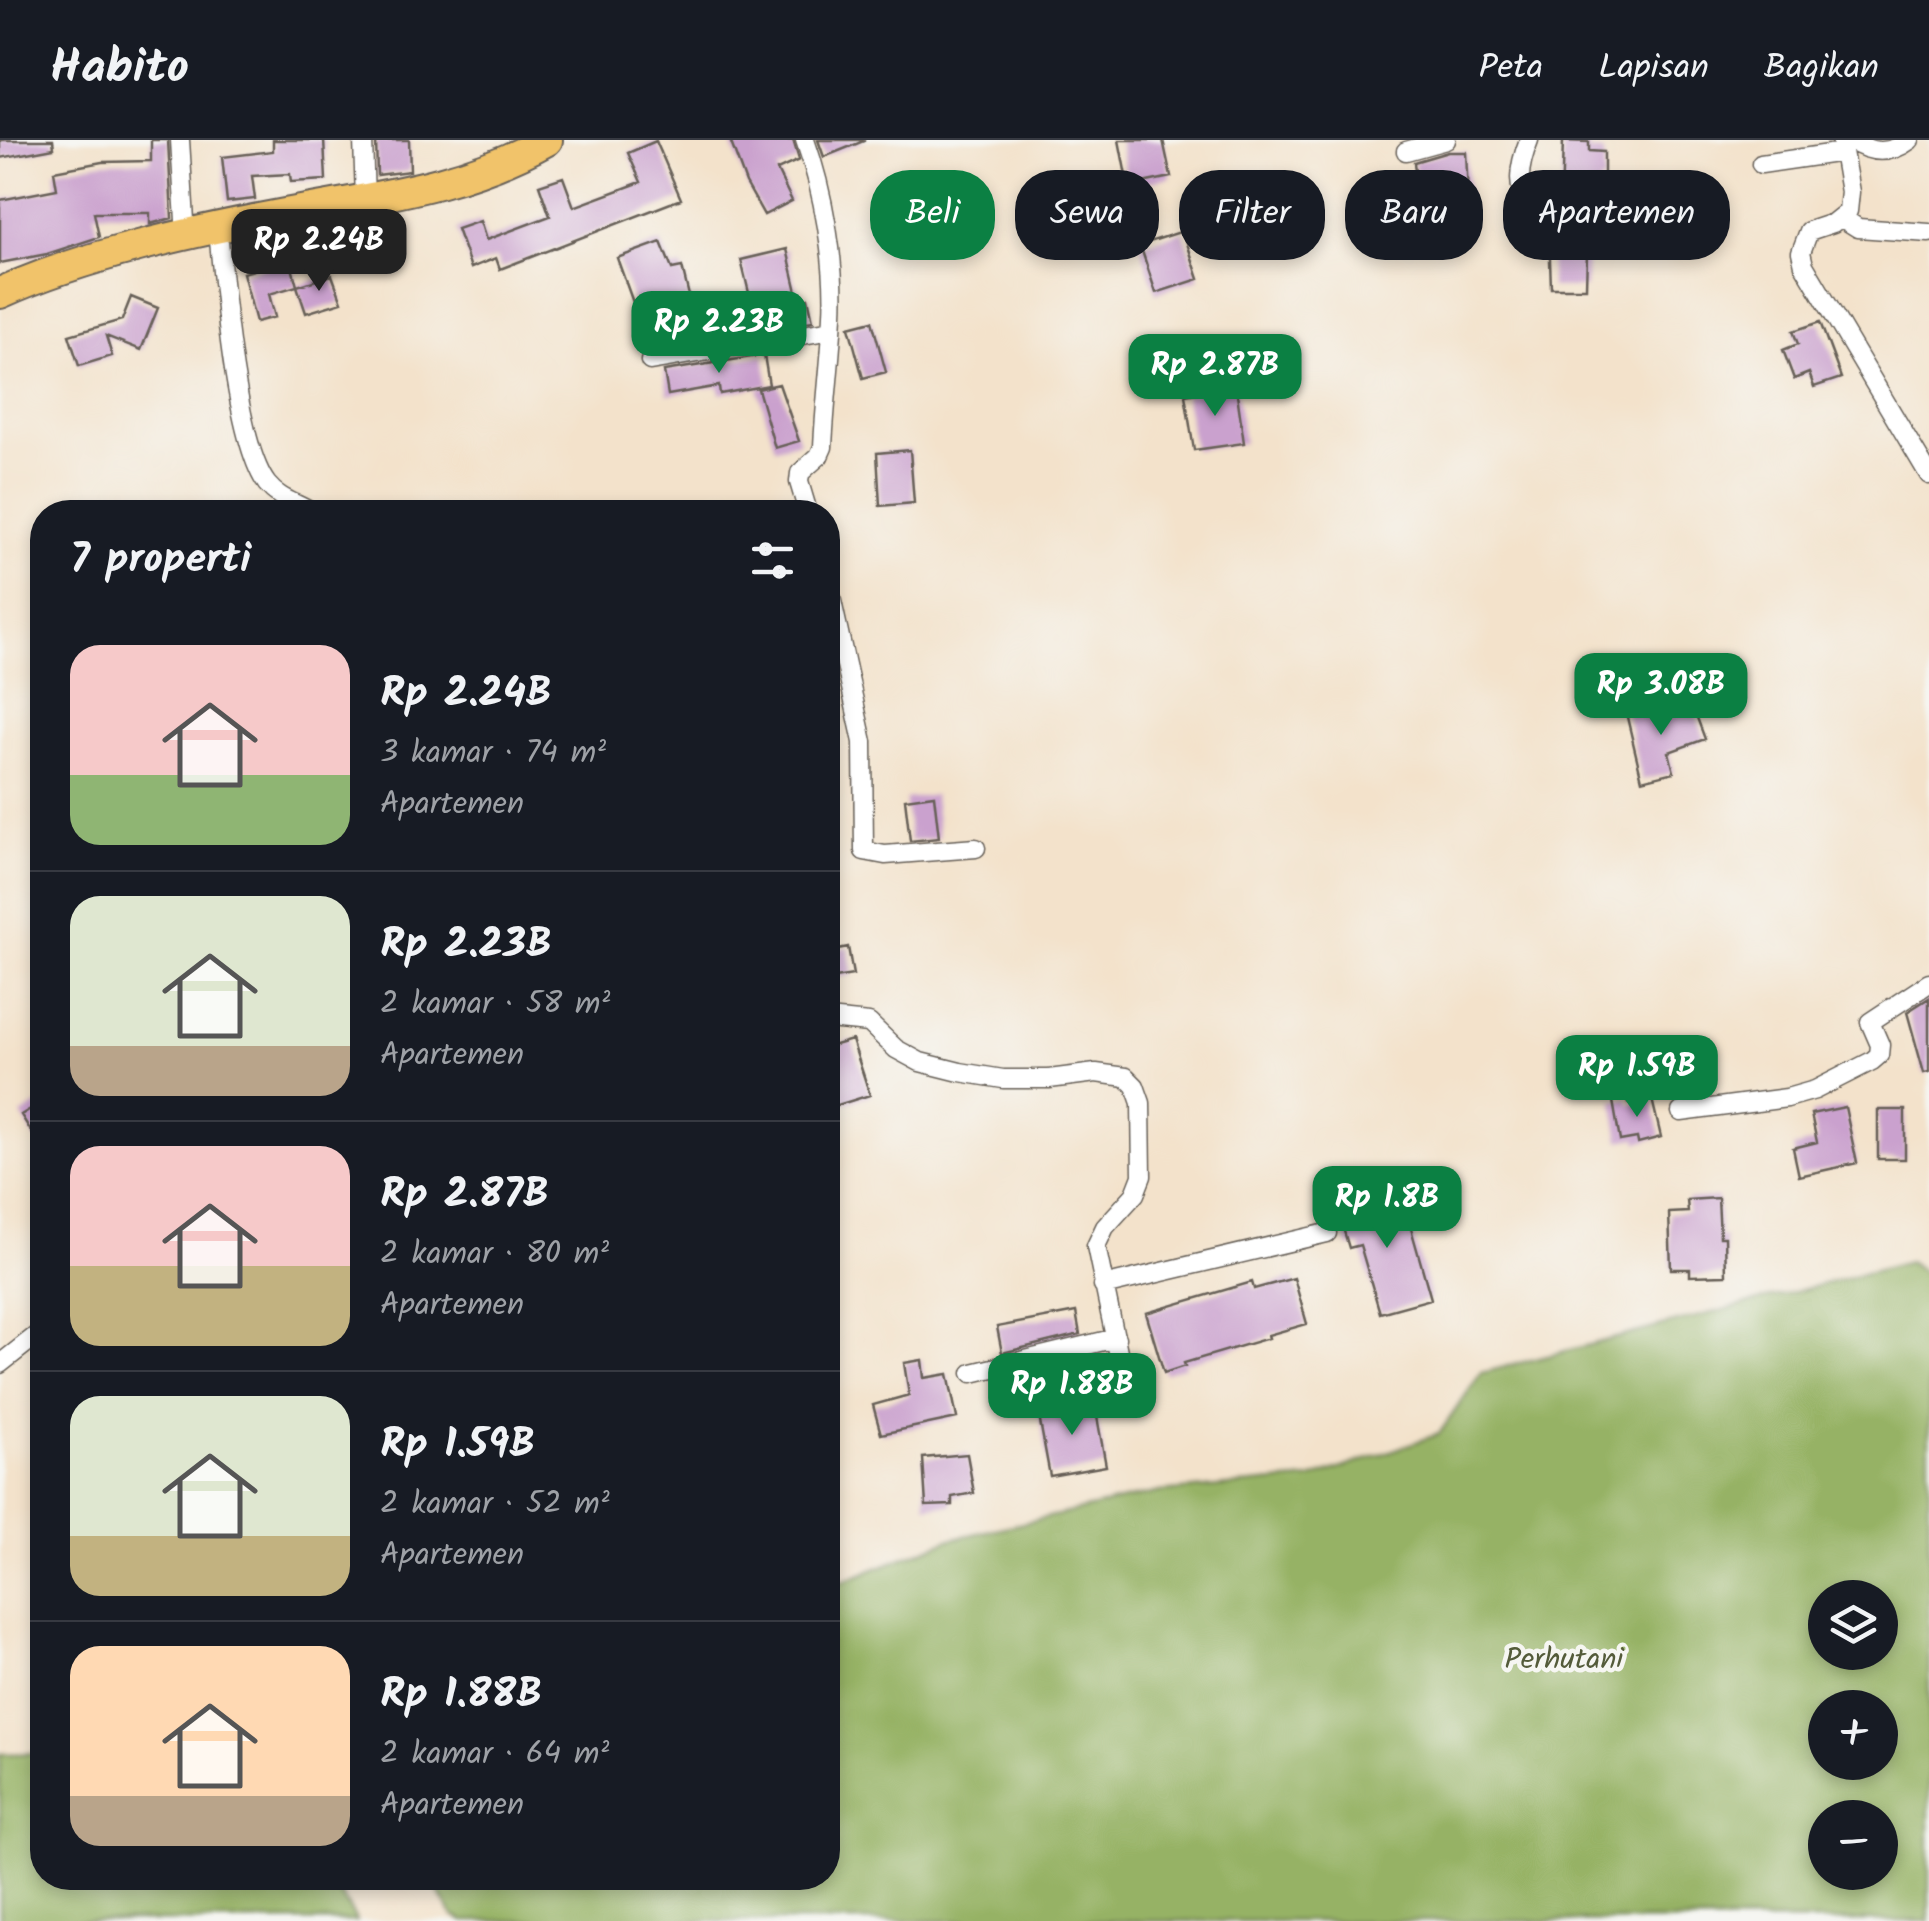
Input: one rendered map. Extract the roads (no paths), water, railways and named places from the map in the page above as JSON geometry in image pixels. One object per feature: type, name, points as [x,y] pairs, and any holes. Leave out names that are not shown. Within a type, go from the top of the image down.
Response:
[{"type":"highway","points":[[0,293],[91,259],[480,173],[547,140]]},
{"type":"street","points":[[180,140],[186,237]]},
{"type":"street","points":[[364,140],[365,200]]},
{"type":"street","points":[[804,500],[800,473],[823,447],[832,330],[830,264],[818,184],[805,140]]},
{"type":"street","points":[[1406,152],[1446,140]]},
{"type":"street","points":[[1521,170],[1529,140]]},
{"type":"street","points":[[1762,164],[1845,144],[1888,152],[1910,140]]},
{"type":"street","points":[[1845,144],[1848,211],[1842,218],[1809,232],[1801,252],[1804,265],[1929,476]]},
{"type":"street","points":[[1842,218],[1858,228],[1929,233]]},
{"type":"street","points":[[218,229],[230,338],[250,443],[265,480],[283,500]]},
{"type":"street","points":[[650,361],[832,330]]},
{"type":"street","points":[[840,636],[864,742],[864,851],[885,855],[976,848]]},
{"type":"street","points":[[1681,1112],[1787,1098],[1814,1090],[1865,1065],[1878,1054],[1880,1045],[1870,1022],[1929,983]]},
{"type":"street","points":[[840,1020],[869,1023],[896,1049],[920,1062],[960,1072],[1003,1079],[1096,1073],[1126,1077],[1135,1086],[1140,1103],[1142,1176],[1135,1194],[1105,1226],[1096,1246],[1124,1385]]},
{"type":"street","points":[[1103,1286],[1327,1234]]},
{"type":"street","points":[[972,1373],[1116,1338]]},
{"type":"street","points":[[0,1364],[30,1340]]},
{"type":"park label","name":"Perhutani","points":[[1564,1660]]}]
